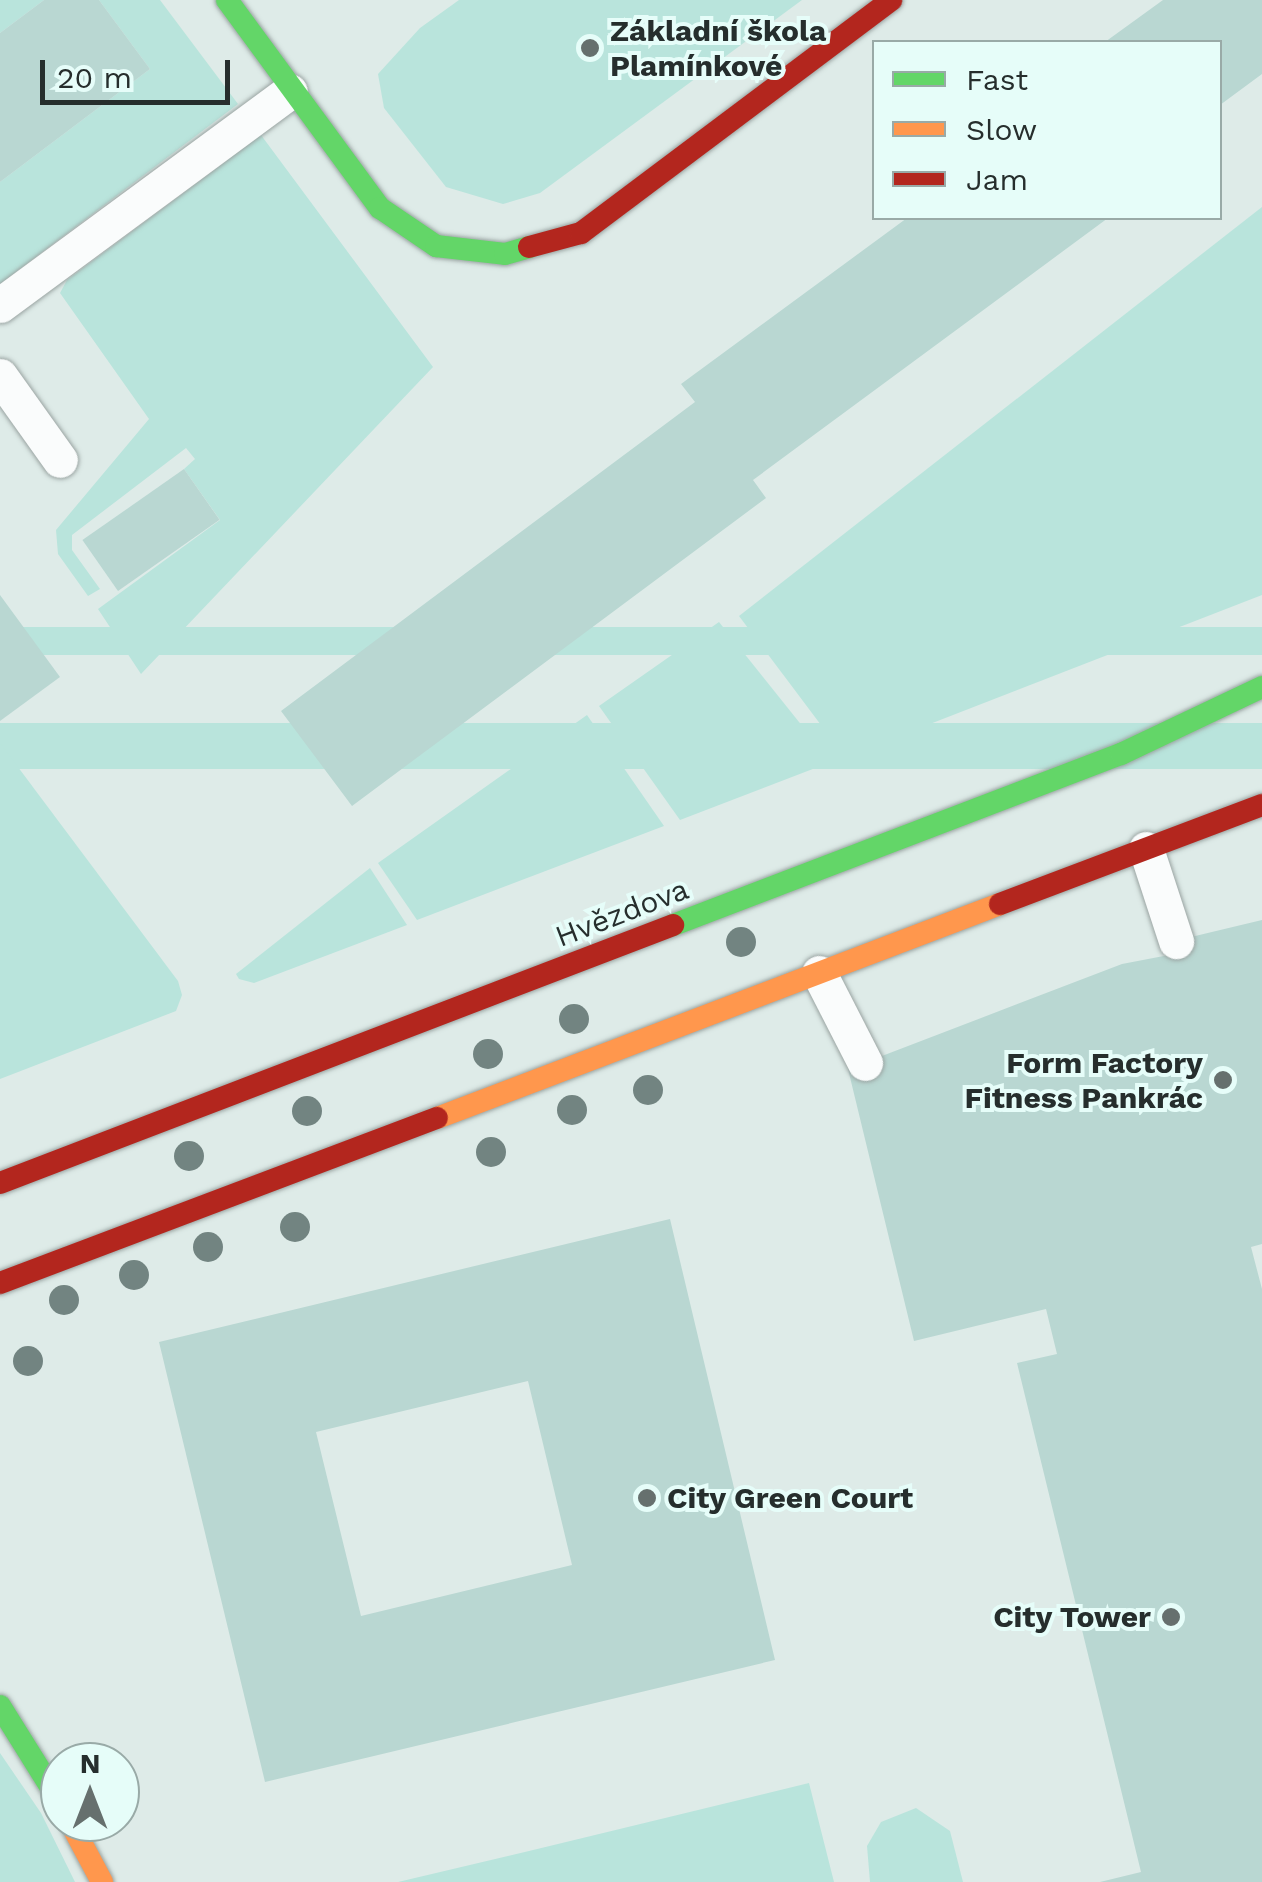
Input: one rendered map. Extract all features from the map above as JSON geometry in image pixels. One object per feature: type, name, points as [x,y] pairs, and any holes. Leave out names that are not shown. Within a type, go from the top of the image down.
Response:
[{"type":"street","points":[[227,0],[290,91],[380,208],[436,246],[505,254],[581,232],[892,0]]},
{"type":"street","name":"Hvězdova","points":[[0,1184],[1120,754],[1262,688]]},
{"type":"street","points":[[0,1283],[1262,806]]},
{"type":"street","points":[[0,1706],[40,1770]]},
{"type":"street","points":[[81,1842],[102,1882]]},
{"type":"lane","points":[[0,306],[290,91]]},
{"type":"lane","points":[[0,376],[60,460]]},
{"type":"lane","points":[[1146,849],[1176,941]]},
{"type":"lane","points":[[819,973],[864,1063]]},
{"type":"green space","points":[[0,0],[44,0],[0,33]]},
{"type":"green space","points":[[99,0],[160,0],[238,104],[0,284],[0,182],[150,69]]},
{"type":"green space","points":[[459,0],[802,0],[540,193],[503,204],[446,187],[384,108],[378,74],[420,28]]},
{"type":"green space","points":[[261,135],[433,367],[141,674],[98,609],[220,520],[184,469],[195,459],[186,448],[72,535],[72,550],[100,589],[88,596],[58,554],[56,530],[149,419],[60,293],[67,280]]},
{"type":"green space","points":[[1262,207],[1262,595],[845,757],[739,616]]},
{"type":"green space","points":[[719,622],[831,762],[680,820],[599,706]]},
{"type":"green space","points":[[0,627],[1262,627],[1262,655],[0,655]]},
{"type":"green space","points":[[587,715],[664,826],[417,920],[378,863]]},
{"type":"green space","points":[[0,723],[1262,723],[1262,769],[0,769]]},
{"type":"green space","points":[[0,743],[178,981],[182,995],[176,1011],[0,1079]]},
{"type":"green space","points":[[370,868],[407,925],[254,983],[239,979],[236,974]]},
{"type":"green space","points":[[0,1753],[40,1812],[40,1842],[55,1842],[75,1882],[0,1882]]},
{"type":"green space","points":[[809,1783],[834,1882],[398,1882],[529,1851]]},
{"type":"green space","points":[[916,1808],[950,1831],[963,1882],[870,1882],[867,1846],[881,1822]]},
{"type":"building","points":[[44,0],[99,0],[150,69],[0,182],[0,33]]},
{"type":"building","points":[[1163,0],[1262,0],[1262,74],[1222,104],[1222,40],[1108,40]]},
{"type":"building","points":[[904,220],[1105,220],[753,480],[766,498],[352,806],[281,711],[695,402],[681,384]]},
{"type":"building","points":[[184,469],[220,520],[118,591],[82,540]]},
{"type":"building","points":[[0,595],[60,677],[0,721]]},
{"type":"building","points":[[1262,920],[1262,1244],[1251,1247],[1262,1289],[1262,1882],[1100,1882],[1141,1872],[1017,1363],[1057,1354],[1046,1309],[914,1341],[848,1069],[1122,964],[1169,955],[1166,943]]},
{"type":"building","name":"City Green Court","points":[[670,1219],[775,1660],[265,1782],[159,1342]],"holes":[[[528,1381],[572,1565],[361,1616],[316,1432]]]},
{"type":"traffic: fast","points":[[227,0],[380,208],[436,246],[505,254],[529,247]]},
{"type":"traffic: fast","points":[[673,925],[1121,754],[1262,687]]},
{"type":"traffic: fast","points":[[0,1706],[40,1770]]},
{"type":"traffic: slow","points":[[437,1118],[1000,904]]},
{"type":"traffic: slow","points":[[81,1842],[102,1882]]},
{"type":"traffic: jam","points":[[529,247],[581,233],[891,0]]},
{"type":"traffic: jam","points":[[1000,904],[1262,805]]},
{"type":"traffic: jam","points":[[0,1183],[673,925]]},
{"type":"traffic: jam","points":[[0,1283],[437,1118]]},
{"type":"place","name":"Základní škola Plamínkové","points":[[590,48]]},
{"type":"place","name":"Form Factory Fitness Pankrác","points":[[1223,1080]]},
{"type":"place","name":"City Green Court","points":[[647,1498]]},
{"type":"place","name":"City Tower","points":[[1171,1617]]}]
